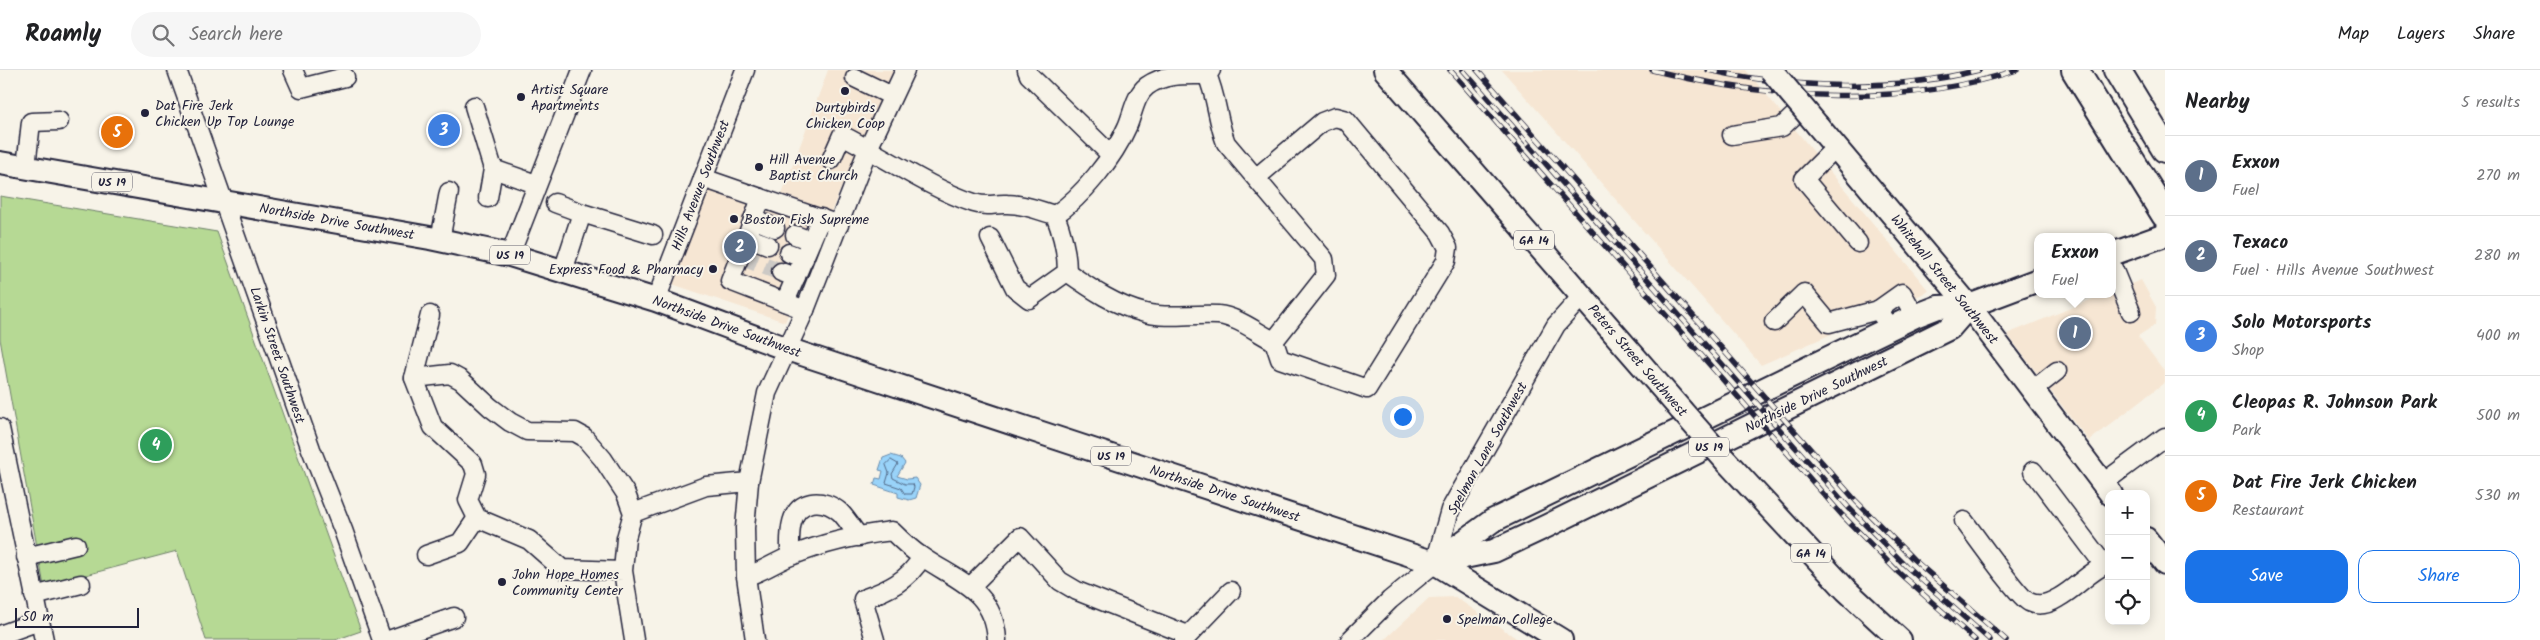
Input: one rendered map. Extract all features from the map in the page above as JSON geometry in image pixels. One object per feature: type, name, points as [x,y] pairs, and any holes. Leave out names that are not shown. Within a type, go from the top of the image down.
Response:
[{"type":"highway","points":[[2076,70],[2165,215]]},
{"type":"highway","points":[[2117,70],[2165,149]]},
{"type":"main road","name":"Peters Street Southwest","points":[[1386,70],[1726,461],[1846,590],[1900,640]]},
{"type":"main road","name":"Whitehall Street Southwest","points":[[1771,70],[1969,306],[2107,488]]},
{"type":"main road","name":"Northside Drive Southwest","points":[[0,163],[440,240],[510,255],[656,300],[787,349],[1435,563],[1494,551],[1546,526],[1950,328],[1969,306]]},
{"type":"main road","points":[[2116,253],[2165,235]]},
{"type":"main road","name":"Northside Drive Southwest","points":[[1435,563],[1492,522],[1915,316],[1938,306],[1969,306],[2034,282]]},
{"type":"main road","points":[[2150,545],[2165,563]]},
{"type":"main road","points":[[1435,563],[1561,640]]},
{"type":"street","name":"Larkin Street Southwest","points":[[177,70],[311,449],[343,530],[382,640]]},
{"type":"street","points":[[293,70],[301,88],[344,77]]},
{"type":"street","points":[[510,255],[536,184],[582,70]]},
{"type":"street","name":"Hills Avenue Southwest","points":[[656,300],[745,70]]},
{"type":"street","points":[[755,640],[746,576],[745,528],[748,482],[767,393],[805,310],[868,149],[905,70]]},
{"type":"street","points":[[1027,70],[1029,75],[1110,155]]},
{"type":"street","points":[[1055,216],[1072,204],[1110,155],[1127,128],[1136,101],[1146,86],[1168,76],[1209,72],[1220,128],[1226,143],[1324,259],[1327,267],[1326,275],[1274,341]]},
{"type":"street","points":[[855,78],[892,96]]},
{"type":"street","points":[[474,106],[493,169],[488,198]]},
{"type":"street","points":[[1732,135],[1782,127],[1803,107]]},
{"type":"street","points":[[1066,272],[1101,295],[1126,307],[1147,314],[1219,316],[1237,320],[1274,341],[1280,359],[1367,389],[1446,261],[1448,248],[1440,233],[1346,120],[1335,117],[1322,122],[1257,178]]},
{"type":"street","points":[[26,167],[31,122],[58,121]]},
{"type":"street","points":[[832,160],[842,135],[948,192],[973,202],[988,207],[1005,203],[1024,206],[1055,216]]},
{"type":"street","points":[[1836,146],[1804,179],[1858,243]]},
{"type":"street","points":[[493,169],[536,184]]},
{"type":"street","points":[[703,178],[839,224]]},
{"type":"street","points":[[440,240],[449,192]]},
{"type":"street","points":[[761,198],[746,238],[768,245]]},
{"type":"street","points":[[555,203],[653,235]]},
{"type":"street","points":[[563,271],[582,213]]},
{"type":"street","points":[[1055,216],[1067,253],[1066,272]]},
{"type":"street","points":[[785,302],[788,275],[803,238],[821,218]]},
{"type":"street","points":[[754,219],[775,228]]},
{"type":"street","points":[[990,238],[1015,288],[1029,299],[1066,272]]},
{"type":"street","points":[[739,258],[730,281],[805,310]]},
{"type":"street","points":[[2116,275],[2132,312]]},
{"type":"street","points":[[1774,322],[1804,293],[1829,323],[1878,310],[1902,292],[1915,316]]},
{"type":"street","name":"Spelman Lane Southwest","points":[[1435,563],[1450,510],[1556,325],[1583,296]]},
{"type":"street","points":[[1878,310],[1891,328]]},
{"type":"street","points":[[430,315],[414,378],[433,428],[473,464],[476,474],[468,500],[477,518],[529,540],[562,569],[623,571]]},
{"type":"street","points":[[2033,390],[2058,371]]},
{"type":"street","points":[[414,378],[450,374],[461,380],[490,407],[510,422],[527,431],[575,432],[584,437],[603,459],[626,494],[633,513],[626,538],[623,571],[634,640]]},
{"type":"street","points":[[0,428],[2,449],[44,640]]},
{"type":"street","points":[[2107,488],[2165,437]]},
{"type":"street","points":[[2032,471],[2105,563]]},
{"type":"street","points":[[633,513],[706,486],[731,482],[748,482]]},
{"type":"street","points":[[790,556],[790,532],[796,512],[804,505],[820,502],[840,512],[860,537]]},
{"type":"street","points":[[426,555],[460,543],[477,518]]},
{"type":"street","points":[[1964,521],[2018,592],[2029,602],[2041,605],[2056,600],[2105,565]]},
{"type":"street","points":[[746,576],[762,572],[790,556],[825,544],[892,531],[922,557],[971,586],[984,602],[993,621],[997,640]]},
{"type":"street","points":[[971,586],[1020,537],[1060,581],[1077,591],[1186,638],[1231,590]]},
{"type":"street","points":[[26,557],[76,544]]},
{"type":"street","points":[[875,640],[863,599],[884,592],[904,580],[915,570],[922,557]]},
{"type":"street","points":[[1350,640],[1390,600],[1435,563]]},
{"type":"street","points":[[34,596],[81,584]]},
{"type":"street","points":[[389,640],[454,617]]},
{"type":"street","points":[[0,635],[40,621]]},
{"type":"shaded area","points":[[828,70],[896,70],[841,188],[785,322],[669,283],[713,170],[781,197]]},
{"type":"shaded area","points":[[1502,70],[1746,70],[1929,291],[1761,365]]},
{"type":"shaded area","points":[[2141,280],[2156,307],[2155,325],[2138,336],[2165,372],[2165,382],[2089,441],[2007,334],[2095,298],[2116,298],[2116,290]]},
{"type":"shaded area","name":"Spelman College","points":[[1455,597],[1519,640],[1384,640],[1429,598]]},
{"type":"green space","points":[[0,196],[217,232],[361,631],[335,640],[206,640],[177,551],[44,586],[0,339]]},
{"type":"water","points":[[891,455],[901,458],[905,463],[897,476],[907,479],[915,478],[920,485],[916,498],[909,500],[898,497],[898,493],[874,485],[876,478],[881,479],[883,471],[879,470],[883,458]]},
{"type":"tunnel","points":[[740,256],[781,272]]},
{"type":"railway","points":[[1450,70],[1842,515],[1899,573],[1975,640]]},
{"type":"railway","points":[[1463,70],[1849,508],[1906,566],[1990,640]]},
{"type":"railway","points":[[1477,70],[1856,501],[1913,559],[2006,640]]},
{"type":"railway","points":[[1652,70],[1742,88],[1835,96],[1882,95],[1928,90],[1973,82],[2017,70]]},
{"type":"railway","points":[[1708,70],[1775,81],[1844,85],[1912,82],[1979,70]]},
{"type":"place","name":"Durtybirds Chicken Coop","points":[[845,91]]},
{"type":"place","name":"Artist Square Apartments","points":[[521,97]]},
{"type":"place","name":"Dat Fire Jerk Chicken Up Top Lounge","points":[[145,113]]},
{"type":"place","name":"Solo Motorsports","points":[[444,130]]},
{"type":"place","name":"Dat Fire Jerk Chicken","points":[[117,132]]},
{"type":"place","name":"Hill Avenue Baptist Church","points":[[759,167]]},
{"type":"place","name":"Boston Fish Supreme","points":[[734,219]]},
{"type":"place","name":"Texaco","points":[[740,247]]},
{"type":"place","name":"Express Food & Pharmacy","points":[[713,269]]},
{"type":"place","name":"Exxon","points":[[2075,333]]},
{"type":"place","name":"Cleopas R. Johnson Park","points":[[156,445]]},
{"type":"place","name":"John Hope Homes Community Center","points":[[502,582]]},
{"type":"place","name":"Spelman College","points":[[1447,619]]}]
